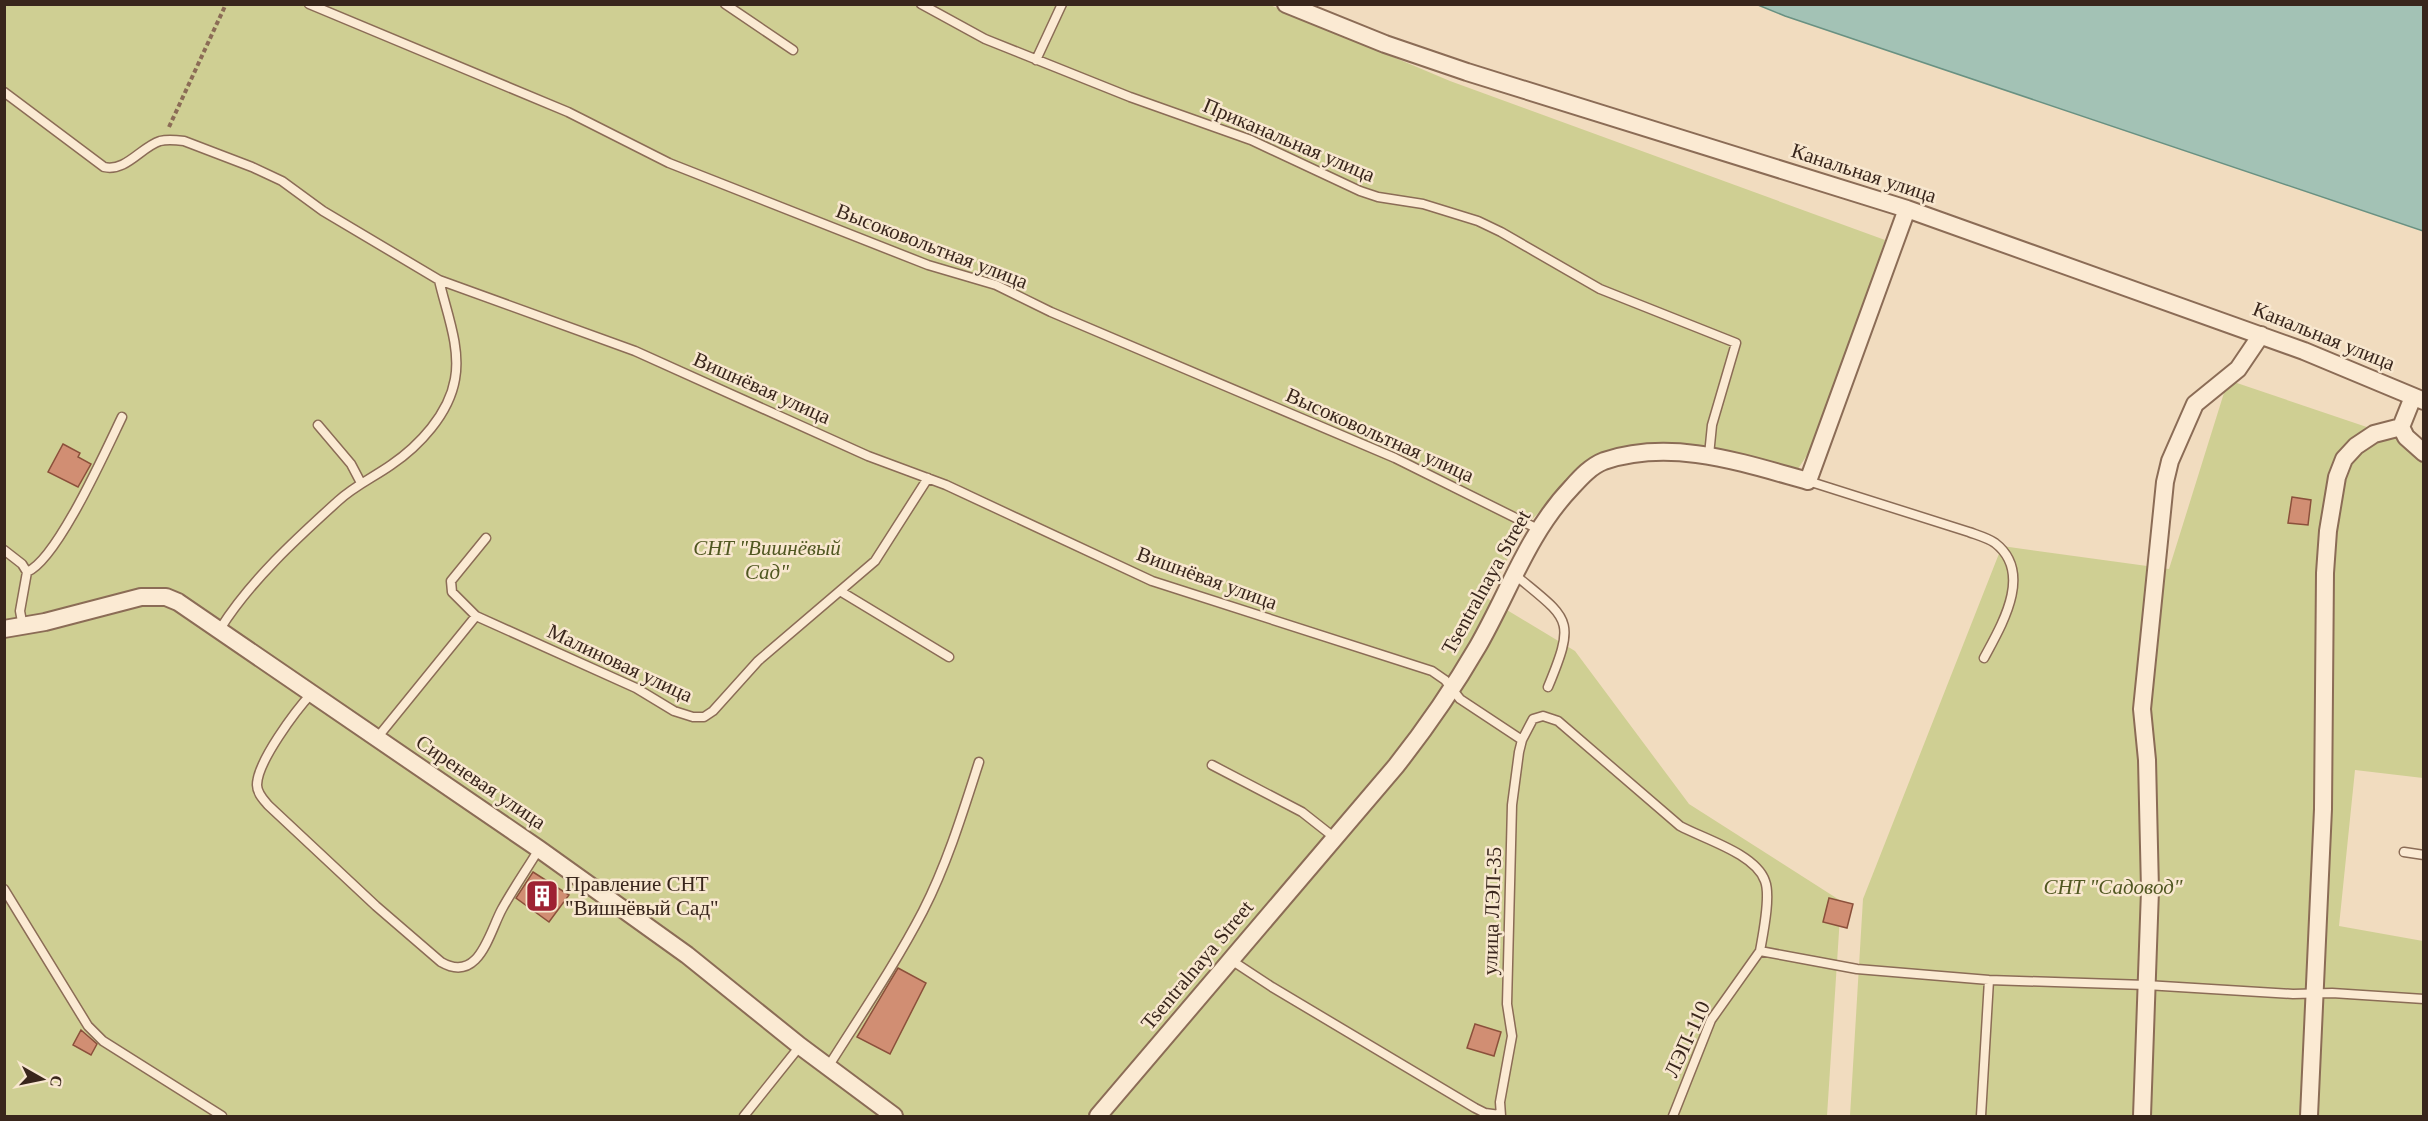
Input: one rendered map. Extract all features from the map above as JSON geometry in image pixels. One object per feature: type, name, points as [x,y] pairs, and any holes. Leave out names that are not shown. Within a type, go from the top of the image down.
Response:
[{"type":"street","name":"Канальная улица","points":[[1286,4],[1385,44],[1467,72],[1907,209],[2261,335],[2418,399]]},
{"type":"street","points":[[1808,481],[1907,209]]},
{"type":"street","points":[[2142,1116],[2150,890],[2147,760],[2142,709],[2166,471],[2195,404],[2238,369],[2261,335]]},
{"type":"street","points":[[2309,1116],[2323,809],[2325,573],[2328,531],[2337,477],[2344,459],[2356,446],[2374,434],[2401,426],[2418,399]]},
{"type":"street","points":[[2401,426],[2413,446],[2424,453]]},
{"type":"street","name":"Tsentralnaya Street","points":[[1098,1116],[1396,766],[1432,720],[1479,643],[1538,529],[1565,494],[1586,472],[1601,462],[1655,452],[1709,455],[1808,481]]},
{"type":"street","name":"Сиреневая улица","points":[[4,629],[23,627],[152,595],[178,602],[539,849],[687,955],[800,1046],[894,1116]]},
{"type":"lane","name":"Высоковольтная улица","points":[[309,4],[568,112],[669,163],[928,265],[996,285],[1051,312],[1395,458],[1538,529]]},
{"type":"lane","points":[[725,4],[793,50]]},
{"type":"lane","name":"Приканальная улица","points":[[921,4],[985,39],[1251,140],[1360,191],[1378,197],[1423,204],[1478,221],[1600,289],[1736,343],[1712,425],[1709,455]]},
{"type":"lane","points":[[1036,60],[1062,4]]},
{"type":"lane","points":[[4,92],[104,167],[120,166],[153,144],[167,140]]},
{"type":"lane","name":"Вишнёвая улица","points":[[167,140],[184,141],[282,181],[323,211],[439,280],[635,351],[868,456],[928,478],[1152,581],[1196,597],[1416,665],[1440,676],[1460,699],[1521,740]]},
{"type":"lane","points":[[220,629],[228,616],[278,558],[340,499],[391,465],[424,437],[451,396],[457,364],[439,280]]},
{"type":"lane","points":[[27,572],[41,563],[81,500],[122,417]]},
{"type":"lane","points":[[318,425],[351,464],[361,483]]},
{"type":"lane","name":"Малиновая улица","points":[[486,538],[451,581],[452,592],[476,615],[636,688],[674,711],[693,717],[704,717],[713,711],[758,661],[875,561],[928,478]]},
{"type":"lane","points":[[1808,481],[1994,542],[2007,556],[2013,568],[2012,593],[2008,612],[1984,658]]},
{"type":"lane","points":[[4,550],[22,564],[27,572],[21,611],[23,627]]},
{"type":"lane","points":[[1514,573],[1555,608],[1563,619],[1565,641],[1548,687]]},
{"type":"lane","points":[[840,591],[949,657]]},
{"type":"lane","points":[[377,738],[476,615]]},
{"type":"lane","points":[[313,693],[294,713],[262,766],[257,788],[260,795],[376,906],[441,962],[458,967],[479,957],[486,947],[501,910],[539,849]]},
{"type":"lane","name":"улица ЛЭП-35","points":[[1501,1116],[1500,1102],[1512,1036],[1507,1004],[1512,805],[1521,740],[1533,719],[1543,716],[1558,721],[1680,826],[1702,838],[1736,851],[1756,869],[1765,880],[1767,895],[1760,951]]},
{"type":"lane","points":[[828,1067],[924,909],[959,825],[979,762]]},
{"type":"lane","points":[[1212,765],[1302,812],[1335,838]]},
{"type":"lane","points":[[2404,852],[2424,855]]},
{"type":"lane","points":[[4,889],[88,1026],[103,1041],[222,1116]]},
{"type":"lane","points":[[1760,951],[1857,969],[1989,980],[2146,985],[2293,994],[2314,992],[2424,999]]},
{"type":"lane","name":"ЛЭП-110","points":[[1673,1116],[1711,1020],[1760,951]]},
{"type":"lane","points":[[1230,960],[1475,1108],[1485,1113],[1501,1116]]},
{"type":"lane","points":[[1981,1116],[1989,980]]},
{"type":"lane","points":[[744,1116],[800,1046]]},
{"type":"path","points":[[167,140],[170,124],[226,4]]},
{"type":"green space","name":"СНТ \"Вишнёвый Сад\"","points":[[5,5],[1270,5],[1450,81],[1885,240],[1821,434],[1790,481],[1671,453],[1594,459],[1525,526],[1487,598],[1575,651],[1689,804],[1841,901],[1827,1116],[5,1116]]},
{"type":"green space","name":"СНТ \"Садовод\"","points":[[2228,380],[2423,446],[2423,778],[2355,770],[2339,926],[2423,941],[2423,1116],[1850,1116],[1863,899],[2002,546],[2169,569]]},
{"type":"shaded area","points":[[1758,5],[2423,5],[2423,231],[1785,16]]},
{"type":"building","points":[[63,444],[80,453],[78,457],[91,464],[78,487],[48,472]]},
{"type":"building","points":[[2292,497],[2311,500],[2308,525],[2288,523]]},
{"type":"building","name":"Правление СНТ \"Вишнёвый Сад\"","points":[[533,872],[569,895],[549,922],[516,898]]},
{"type":"building","points":[[1829,898],[1853,904],[1847,928],[1823,922]]},
{"type":"building","points":[[898,968],[926,983],[890,1054],[857,1037]]},
{"type":"building","points":[[1475,1024],[1501,1032],[1494,1056],[1467,1048]]},
{"type":"building","points":[[81,1030],[97,1044],[91,1055],[73,1045]]},
{"type":"place","name":"Правление СНТ \"Вишнёвый Сад\"","points":[[542,896]]}]
